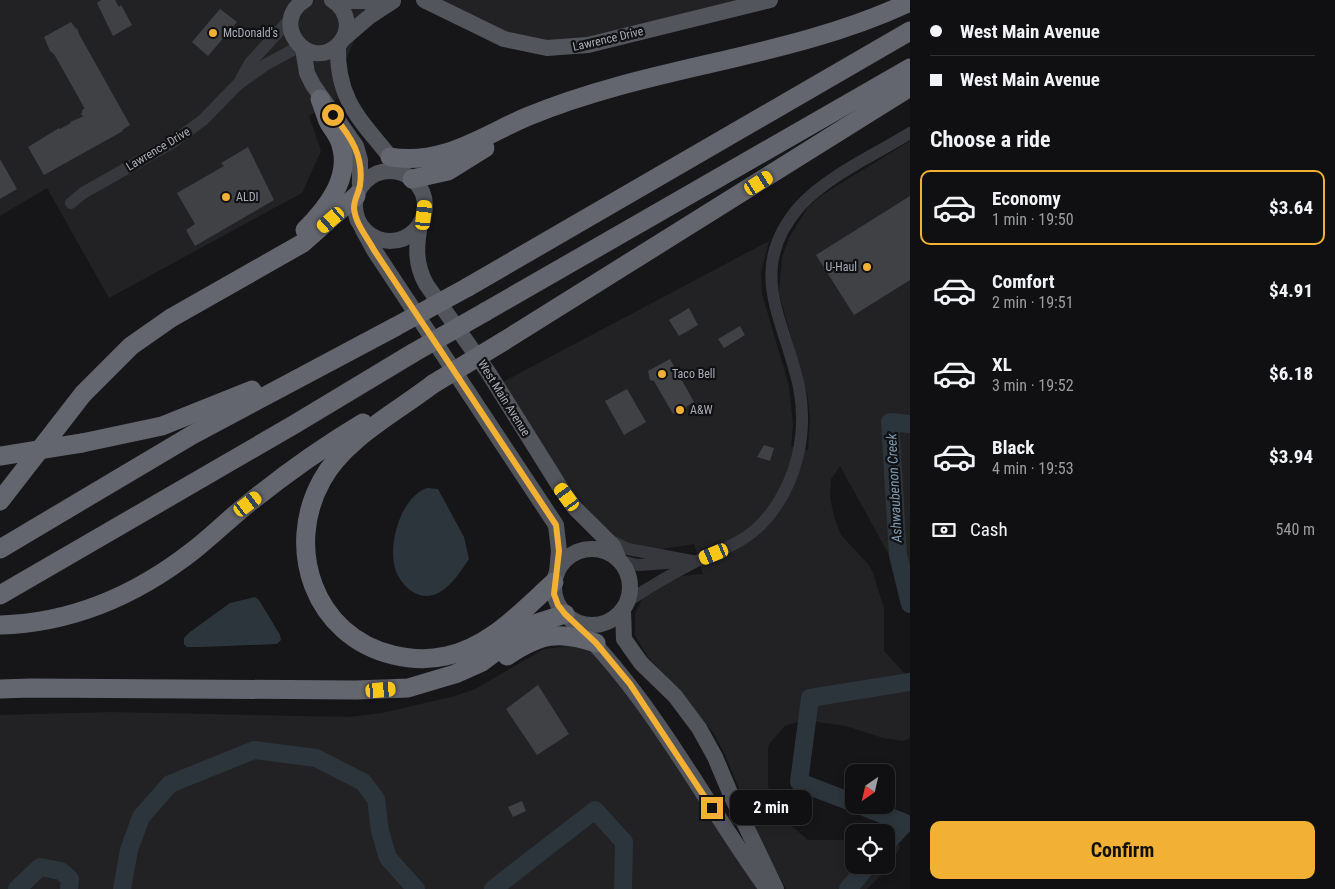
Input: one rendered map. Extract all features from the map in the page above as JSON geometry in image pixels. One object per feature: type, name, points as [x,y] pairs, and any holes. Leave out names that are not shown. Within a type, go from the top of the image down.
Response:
[{"type":"highway","points":[[408,177],[448,171],[544,112],[574,98],[612,86],[825,35],[910,2]]},
{"type":"highway","points":[[0,549],[192,435],[468,287],[910,31]]},
{"type":"highway","points":[[0,595],[295,424],[413,353],[910,68]]},
{"type":"highway","points":[[0,625],[63,617],[104,603],[133,590],[164,572],[195,549],[248,504],[328,444],[395,403],[433,384],[504,341],[910,88]]},
{"type":"highway","points":[[271,260],[308,226],[329,201],[340,183],[344,170],[341,143],[328,121],[320,98]]},
{"type":"highway","points":[[390,157],[418,158],[471,146],[530,116],[544,112]]},
{"type":"highway","points":[[0,500],[83,394],[131,346],[171,318],[304,243],[358,191]]},
{"type":"highway","points":[[0,456],[82,443],[162,426],[243,395],[351,339],[394,327]]},
{"type":"highway","points":[[433,384],[352,444],[322,478],[310,503],[304,544],[312,583],[322,604],[336,623],[356,639],[381,652],[427,659],[470,649],[485,641],[555,578]]},
{"type":"highway","points":[[455,674],[482,662],[531,625],[566,616]]},
{"type":"highway","points":[[0,689],[381,690],[408,688],[455,674],[484,669],[522,646],[545,636],[575,636],[596,643]]},
{"type":"main road","points":[[305,0],[292,10],[291,30],[302,47],[307,73],[320,98],[356,146],[360,160],[358,191],[354,208],[357,219],[374,250],[556,525],[559,545],[554,594],[566,616],[596,643],[630,684],[665,734],[743,856],[767,889]]},
{"type":"main road","points":[[302,47],[321,53],[340,43],[370,16],[394,0]]},
{"type":"main road","points":[[333,1],[394,0]]},
{"type":"main road","name":"Lawrence Drive","points":[[424,0],[504,39],[547,48],[588,45],[770,0]]},
{"type":"main road","points":[[333,1],[346,16],[346,29],[340,43],[337,67],[345,94],[361,122],[408,177],[419,186],[425,205],[420,224],[408,236],[393,242],[377,239],[363,230]]},
{"type":"main road","points":[[358,191],[367,179],[385,171],[408,177]]},
{"type":"main road","name":"West Main Avenue","points":[[420,224],[417,259],[419,272],[426,284],[488,372],[574,507],[613,546],[620,560]]},
{"type":"main road","points":[[555,578],[563,562],[573,554],[584,550],[597,549],[620,560],[630,580],[624,639],[641,663],[675,696],[699,728],[716,757],[731,795],[776,889]]},
{"type":"main road","points":[[566,616],[579,623],[591,626],[603,624],[614,619],[626,606]]},
{"type":"street","name":"Lawrence Drive","points":[[237,85],[250,63],[292,10]]},
{"type":"street","name":"Lawrence Drive","points":[[71,203],[83,193],[190,130],[237,85],[265,65],[302,47]]},
{"type":"street","points":[[626,606],[652,585],[696,561],[730,548],[755,531],[775,508],[792,473],[801,439],[801,402],[795,374],[772,296],[772,263],[781,236],[795,212],[818,190],[910,133]]},
{"type":"street","points":[[603,536],[628,549],[696,561]]},
{"type":"street","points":[[620,560],[657,565],[696,561]]},
{"type":"shaded area","points":[[0,0],[399,0],[355,38],[345,63],[345,94],[309,116],[321,151],[302,193],[109,298],[47,188],[0,216]]},
{"type":"shaded area","points":[[423,0],[770,0],[547,48]]},
{"type":"shaded area","points":[[910,141],[910,527],[882,542],[840,466],[831,479],[830,497],[834,517],[841,535],[869,565],[873,573],[884,608],[884,651],[910,679],[910,738],[903,741],[883,738],[846,726],[804,720],[785,726],[768,748],[770,797],[782,818],[808,840],[845,840],[845,874],[883,874],[867,889],[786,889],[763,847],[726,757],[714,734],[688,700],[647,656],[635,635],[635,614],[642,599],[659,586],[680,576],[703,574],[694,544],[663,549],[640,548],[625,543],[606,529],[573,493],[503,382],[769,241],[761,272],[762,294],[789,386],[793,425],[791,447],[808,450],[810,417],[808,399],[779,293],[782,257],[790,236],[808,207],[822,195]]},
{"type":"shaded area","points":[[427,488],[438,489],[464,537],[469,559],[446,588],[431,596],[422,596],[404,585],[399,578],[393,558],[393,546],[395,534],[404,511],[418,493]]},
{"type":"shaded area","points":[[910,527],[910,594],[882,542]]},
{"type":"shaded area","points":[[255,597],[259,600],[280,635],[281,640],[277,644],[187,647],[184,644],[184,638],[190,632],[230,603]]},
{"type":"shaded area","points":[[585,644],[631,697],[757,889],[0,889],[0,715],[110,712],[349,717],[382,713],[455,696],[475,689],[544,649]]},
{"type":"shaded area","points":[[895,840],[900,847],[895,857]]},
{"type":"building","points":[[101,0],[115,0],[119,7],[121,5],[132,25],[113,36],[97,3]]},
{"type":"building","points":[[220,9],[237,22],[208,56],[192,42]]},
{"type":"building","points":[[71,22],[77,28],[130,125],[123,131],[44,175],[28,147],[59,128],[84,116],[81,115],[83,109],[85,109],[54,54],[50,51],[44,37]]},
{"type":"building","name":"ALDI","points":[[248,147],[274,200],[195,246],[186,230],[195,224],[177,193],[224,166],[221,163]]},
{"type":"building","points":[[0,159],[17,189],[0,199]]},
{"type":"building","name":"U-Haul","points":[[910,196],[910,280],[854,315],[816,255]]},
{"type":"building","points":[[689,308],[698,325],[679,336],[669,320]]},
{"type":"building","points":[[740,326],[745,335],[724,348],[718,339]]},
{"type":"building","points":[[670,359],[694,402],[687,408],[673,414],[654,381],[650,380],[648,371]]},
{"type":"building","points":[[627,389],[646,422],[624,435],[605,401]]},
{"type":"building","points":[[764,445],[774,448],[770,461],[757,457]]},
{"type":"building","points":[[538,685],[569,734],[537,755],[506,709]]},
{"type":"building","points":[[522,801],[526,811],[513,817],[508,807]]},
{"type":"waterway","name":"Ashwaubenon Creek","points":[[910,424],[890,422],[898,555],[910,604]]},
{"type":"waterway","name":"Ashwaubenon Creek","points":[[845,800],[799,782],[810,698],[910,682]]},
{"type":"waterway","name":"Ashwaubenon Creek","points":[[122,889],[129,850],[141,817],[170,784],[254,750],[316,758],[363,782],[376,799],[380,831],[388,858],[416,889]]},
{"type":"waterway","name":"Ashwaubenon Creek","points":[[493,889],[595,810],[624,842],[623,889]]},
{"type":"waterway","name":"Ashwaubenon Creek","points":[[882,814],[905,823],[895,834]]},
{"type":"waterway","name":"Ashwaubenon Creek","points":[[17,889],[40,867],[61,871],[70,879],[69,889]]},
{"type":"waterway","name":"Ashwaubenon Creek","points":[[848,889],[860,874]]},
{"type":"place","name":"McDonald's","points":[[213,33]]},
{"type":"place","name":"ALDI","points":[[226,197]]},
{"type":"place","name":"U-Haul","points":[[867,267]]},
{"type":"place","name":"Taco Bell","points":[[662,374]]},
{"type":"place","name":"A&W","points":[[680,410]]},
{"type":"route","points":[[333,115],[356,146],[360,160],[360,187],[354,208],[357,219],[374,250],[478,406],[518,471],[556,525],[559,551],[554,594],[558,605],[596,643],[630,684],[665,734],[712,808]]}]
